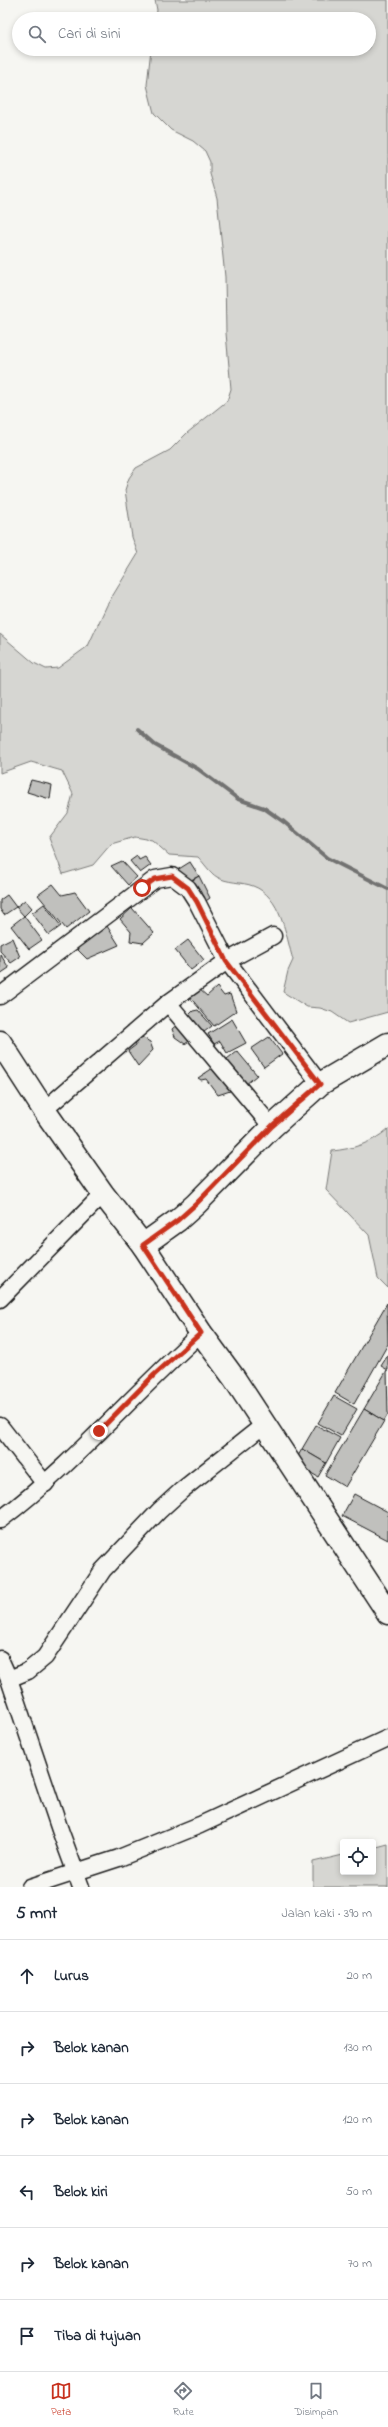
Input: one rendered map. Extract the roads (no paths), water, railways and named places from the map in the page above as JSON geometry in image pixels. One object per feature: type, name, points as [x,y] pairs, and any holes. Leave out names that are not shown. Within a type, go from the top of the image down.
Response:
[{"type":"street","points":[[0,996],[99,919],[155,879],[165,876],[172,876],[188,888],[197,902],[226,961],[320,1084]]},
{"type":"street","points":[[44,1110],[168,1003],[226,961],[273,936]]},
{"type":"street","points":[[168,1003],[272,1126]]},
{"type":"street","points":[[0,1042],[44,1110],[103,1194],[143,1245],[201,1333],[265,1424],[388,1613]]},
{"type":"street","points":[[143,1245],[178,1220],[196,1204],[272,1126],[320,1084],[388,1044]]},
{"type":"street","points":[[0,1299],[103,1194]]},
{"type":"street","points":[[0,1520],[45,1484],[154,1375],[201,1333]]},
{"type":"street","points":[[10,1679],[28,1671],[45,1657],[103,1570],[159,1511],[182,1490],[265,1424]]},
{"type":"street","points":[[0,1426],[45,1484]]},
{"type":"street","points":[[0,1659],[10,1679],[60,1830],[81,1887]]},
{"type":"street","points":[[30,1887],[119,1858],[200,1825],[388,1738]]},
{"type":"waterway","points":[[137,729],[155,745],[198,769],[238,799],[264,808],[284,822],[327,858],[388,889]]}]
